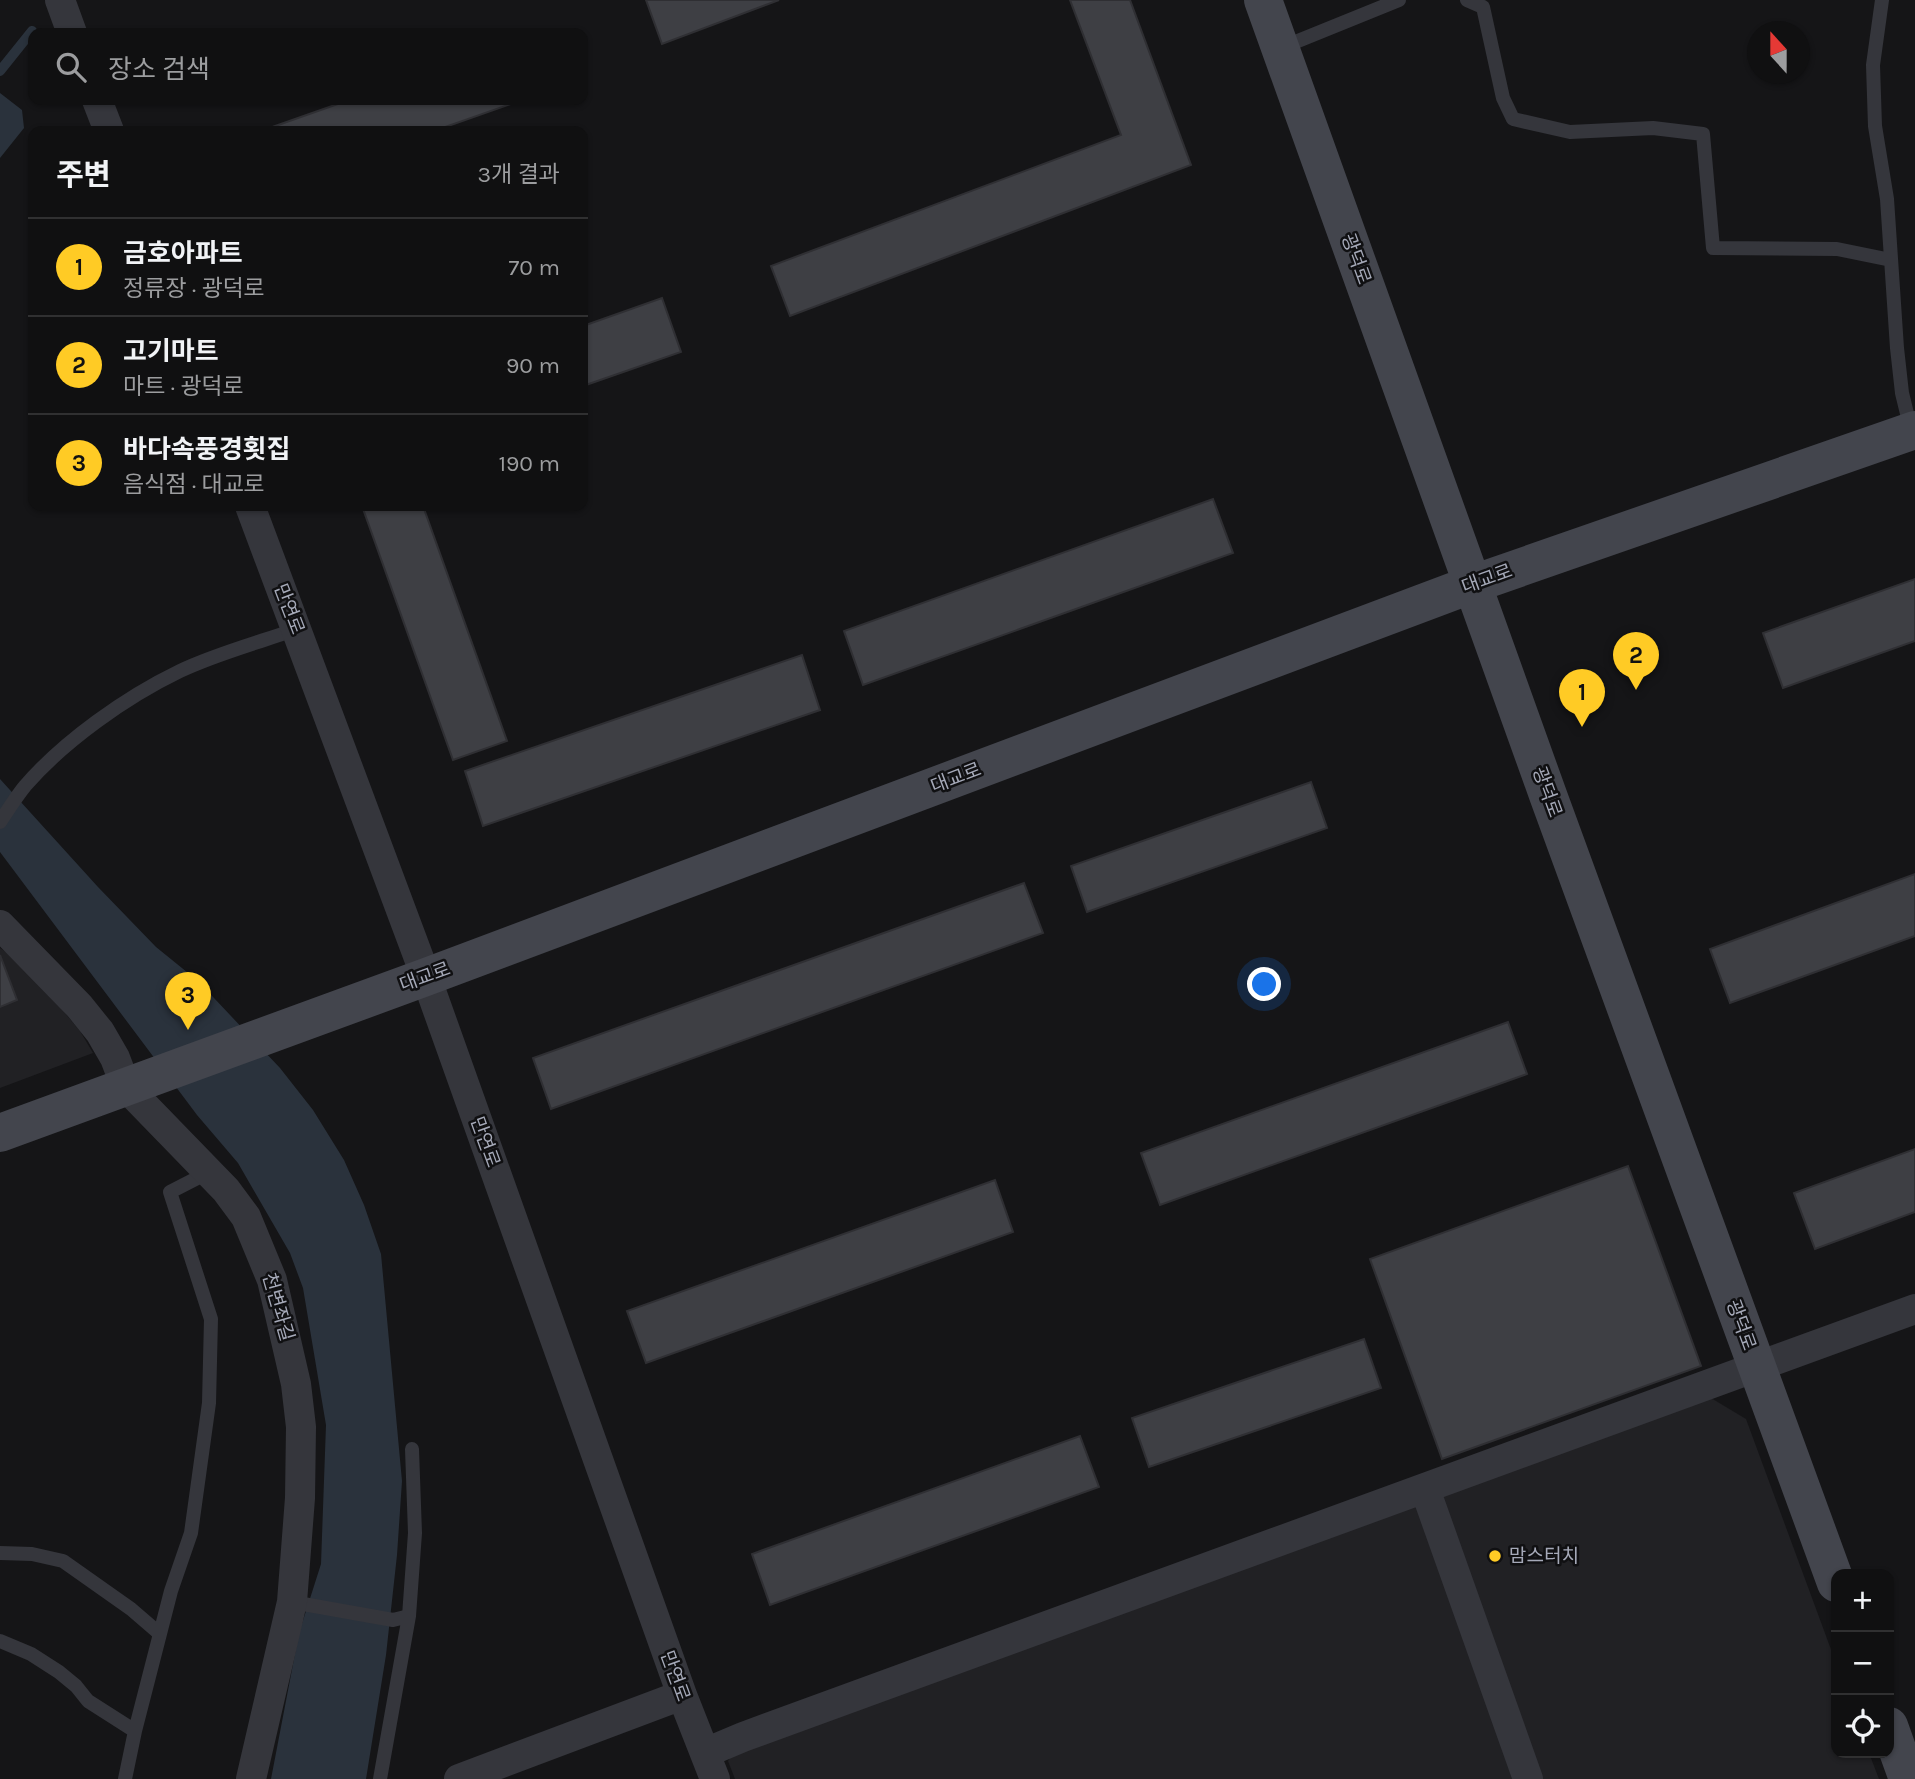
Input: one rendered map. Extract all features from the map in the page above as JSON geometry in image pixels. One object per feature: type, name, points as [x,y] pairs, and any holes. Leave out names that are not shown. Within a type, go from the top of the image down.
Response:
[{"type":"street","points":[[60,0],[70,28]]},
{"type":"street","name":"광덕로","points":[[1263,0],[1831,1569]]},
{"type":"street","points":[[99,105],[107,126]]},
{"type":"street","name":"대교로","points":[[0,1133],[426,977],[1473,584],[1913,431]]},
{"type":"street","name":"만연로","points":[[252,511],[426,977],[682,1695],[710,1766]]},
{"type":"street","name":"천변좌길","points":[[0,925],[79,1006],[100,1032],[115,1058],[140,1082],[174,1139],[209,1172],[246,1217],[272,1280],[294,1373],[301,1427],[298,1541],[293,1573],[300,1603],[251,1779]]},
{"type":"street","points":[[710,1766],[769,1727],[1915,1309]]},
{"type":"street","points":[[1425,1489],[1528,1779]]},
{"type":"street","points":[[458,1779],[682,1695]]},
{"type":"street","points":[[1894,1740],[1908,1779]]},
{"type":"lane","points":[[1280,48],[1399,0]]},
{"type":"lane","points":[[1466,0],[1483,8],[1503,98],[1513,119],[1570,132],[1653,128],[1703,134],[1713,248],[1837,250],[1891,260]]},
{"type":"lane","points":[[1882,0],[1873,65],[1875,126],[1887,199],[1892,297],[1901,382],[1913,431]]},
{"type":"lane","points":[[0,822],[24,787],[88,728],[131,698],[182,670],[297,629]]},
{"type":"lane","points":[[125,1779],[171,1591],[191,1533],[209,1403],[211,1319],[170,1192],[209,1172]]},
{"type":"lane","points":[[380,1779],[409,1616],[415,1533],[412,1450]]},
{"type":"lane","points":[[0,1553],[32,1554],[63,1562],[131,1609],[160,1634]]},
{"type":"lane","points":[[300,1603],[393,1620],[409,1616]]},
{"type":"lane","points":[[0,1641],[31,1654],[59,1672],[76,1686],[88,1701],[135,1731]]},
{"type":"shaded area","points":[[0,93],[22,110],[24,128],[0,158]]},
{"type":"shaded area","points":[[0,779],[156,947],[198,981],[280,1068],[313,1110],[344,1160],[364,1205],[381,1254],[402,1481],[386,1655],[366,1779],[271,1779],[299,1633],[321,1564],[326,1425],[303,1288],[290,1253],[238,1163],[197,1115],[0,852]]},
{"type":"shaded area","points":[[0,948],[24,964],[80,1031],[93,1053],[0,1088]]},
{"type":"shaded area","points":[[1706,1395],[1746,1419],[1831,1649],[1831,1758],[1871,1758],[1879,1779],[735,1779],[728,1761],[743,1737]]},
{"type":"building","points":[[646,0],[779,0],[662,44]]},
{"type":"building","points":[[1070,0],[1130,0],[1191,165],[790,316],[771,266],[1121,135]]},
{"type":"building","points":[[335,105],[508,105],[448,126],[275,126]]},
{"type":"building","points":[[662,298],[681,352],[588,384],[588,324]]},
{"type":"building","points":[[1213,499],[1233,553],[863,685],[844,631]]},
{"type":"building","points":[[364,511],[425,511],[507,741],[453,760]]},
{"type":"building","points":[[1915,579],[1915,641],[1783,688],[1763,633]]},
{"type":"building","points":[[802,655],[820,710],[483,826],[465,771]]},
{"type":"building","points":[[1311,782],[1327,828],[1087,912],[1071,866]]},
{"type":"building","points":[[1915,874],[1915,936],[1730,1003],[1710,949]]},
{"type":"building","points":[[1024,883],[1043,933],[551,1109],[533,1058]]},
{"type":"building","points":[[0,955],[17,1000],[0,1007]]},
{"type":"building","points":[[1508,1022],[1527,1074],[1160,1205],[1141,1153]]},
{"type":"building","points":[[1915,1149],[1915,1212],[1815,1249],[1794,1193]]},
{"type":"building","points":[[1628,1166],[1701,1366],[1442,1459],[1370,1259]]},
{"type":"building","points":[[995,1180],[1013,1232],[646,1363],[627,1311]]},
{"type":"building","points":[[1364,1339],[1381,1388],[1149,1467],[1132,1418]]},
{"type":"building","points":[[1080,1436],[1099,1487],[770,1605],[752,1554]]},
{"type":"waterway","points":[[0,71],[28,36]]},
{"type":"place","name":"고기마트","points":[[1636,690]]},
{"type":"place","name":"금호아파트","points":[[1582,727]]},
{"type":"place","name":"바다속풍경횟집","points":[[188,1030]]},
{"type":"place","name":"맘스터치","points":[[1495,1556]]}]
